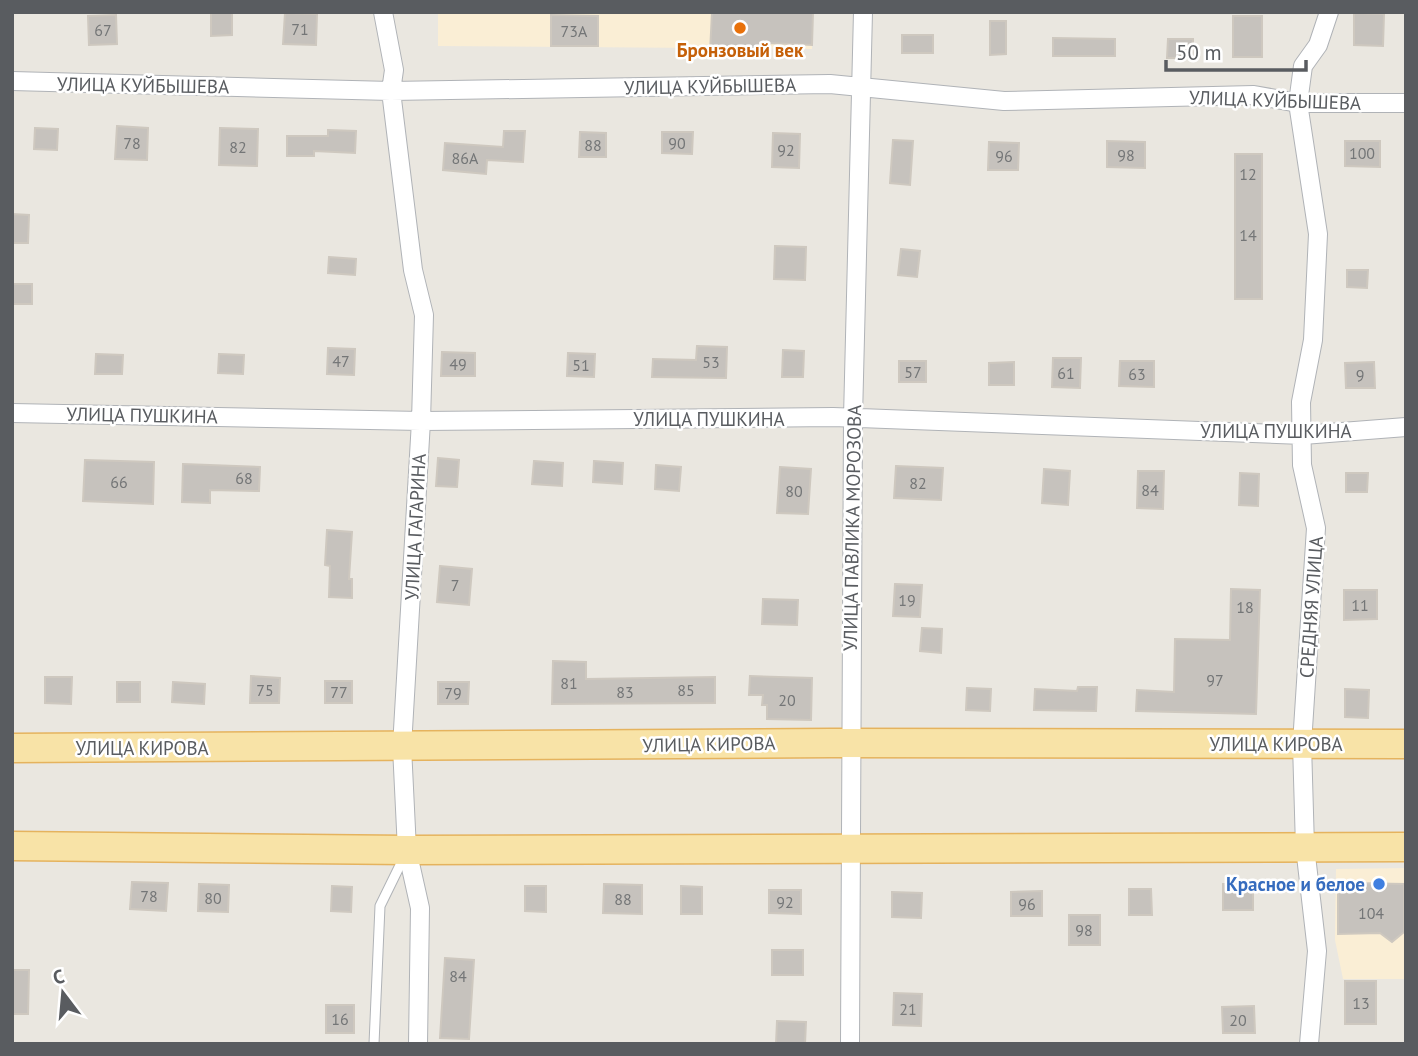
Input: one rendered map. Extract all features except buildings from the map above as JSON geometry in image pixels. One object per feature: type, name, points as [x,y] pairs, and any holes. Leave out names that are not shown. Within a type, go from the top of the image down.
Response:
[{"type":"main road","name":"УЛИЦА КИРОВА","points":[[12,748],[850,743],[1406,744]]},
{"type":"main road","points":[[12,846],[407,850],[1406,847]]},
{"type":"street","name":"УЛИЦА ГАГАРИНА","points":[[383,12],[394,70],[391,91],[413,270],[424,315],[421,421],[402,747],[407,850],[420,908],[418,1044]]},
{"type":"street","name":"УЛИЦА ПАВЛИКА МОРОЗОВА","points":[[850,1044],[853,418],[863,12]]},
{"type":"street","name":"СРЕДНЯЯ УЛИЦА","points":[[1309,1044],[1317,951],[1305,847],[1302,744],[1316,528],[1302,465],[1301,402],[1313,340],[1318,234],[1298,103],[1303,66],[1318,45],[1329,12]]},
{"type":"street","name":"УЛИЦА КУЙБЫШЕВА","points":[[12,81],[391,91],[830,84],[1004,101],[1254,95],[1298,103],[1406,103]]},
{"type":"street","name":"УЛИЦА ПУШКИНА","points":[[12,413],[421,421],[853,418],[1303,435],[1406,427]]},
{"type":"lane","points":[[374,1044],[380,906],[407,850]]},
{"type":"shaded area","points":[[438,12],[812,12],[812,49],[438,46]]},
{"type":"shaded area","points":[[1406,868],[1406,979],[1343,979],[1335,940],[1336,869]]},
{"type":"place","name":"Бронзовый век","points":[[740,28]]},
{"type":"place","name":"Красное и белое","points":[[1379,884]]}]
